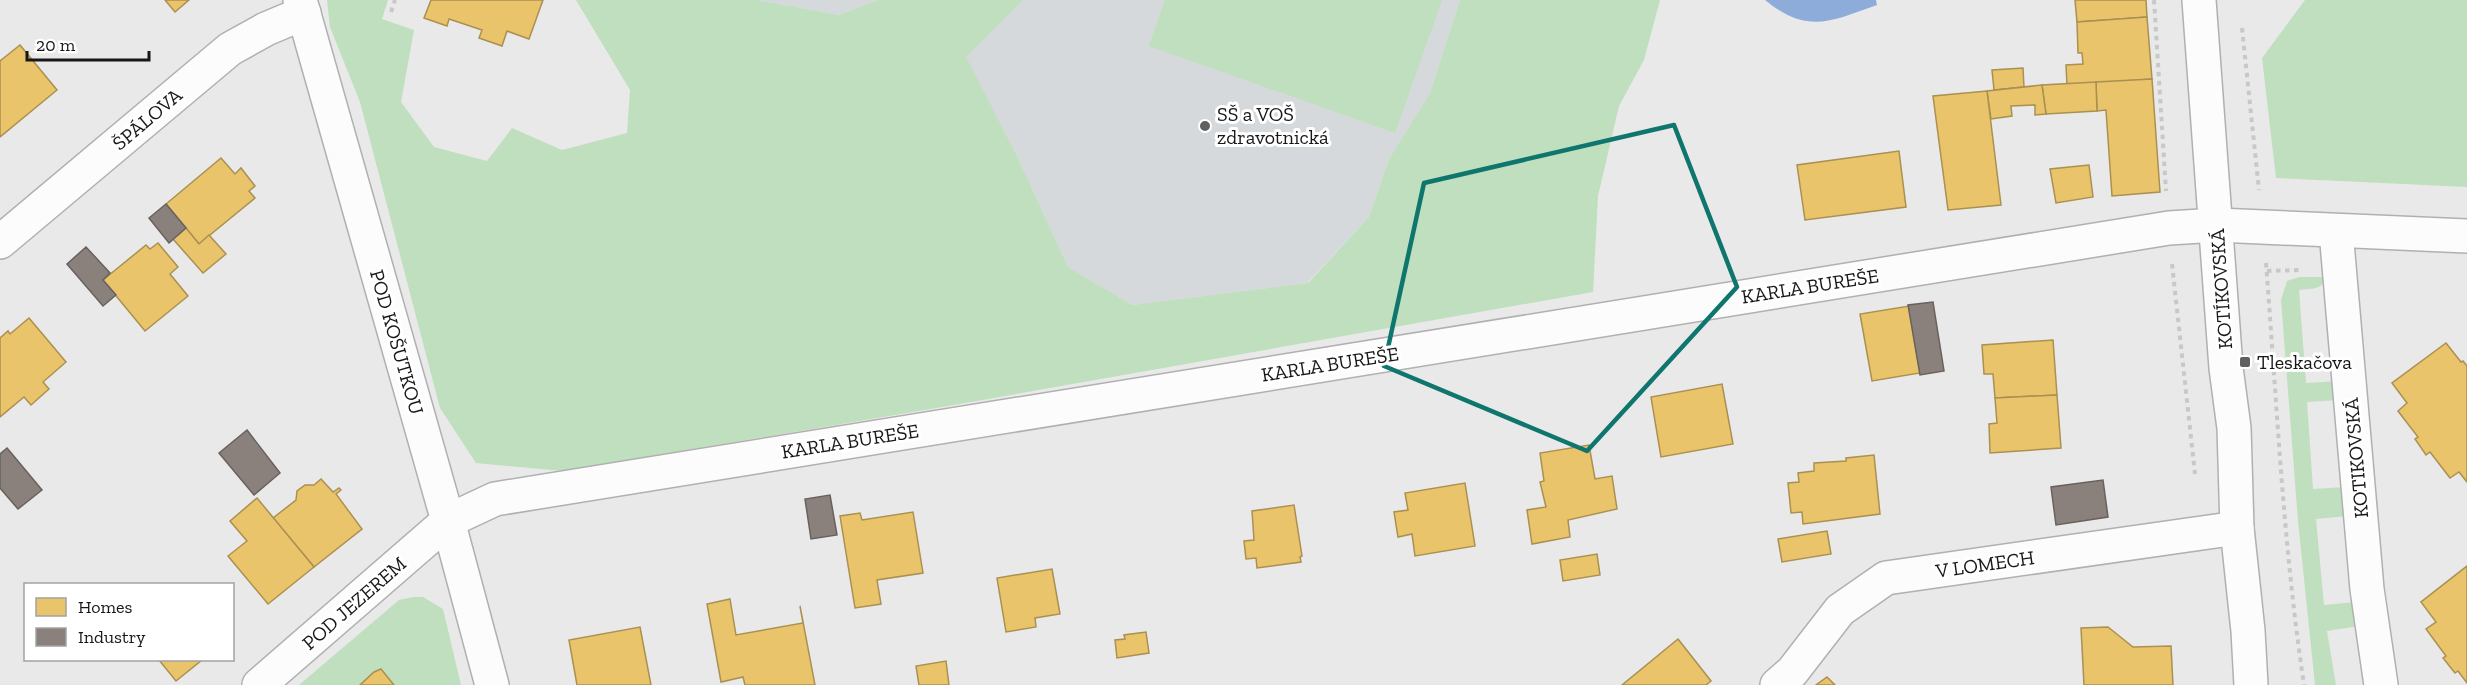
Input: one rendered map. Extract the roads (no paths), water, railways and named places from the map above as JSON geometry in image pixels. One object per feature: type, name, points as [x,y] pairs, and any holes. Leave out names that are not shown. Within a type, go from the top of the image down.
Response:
[{"type":"street","name":"KOTÍKOVSKÁ","points":[[2199,0],[2226,368],[2234,428],[2237,528],[2248,631],[2251,685]]},
{"type":"street","name":"ŠPÁLOVA","points":[[0,242],[230,49],[302,7]]},
{"type":"street","name":"POD KOŠUTKOU","points":[[302,7],[448,521],[492,685]]},
{"type":"street","points":[[2217,225],[2467,236]]},
{"type":"street","name":"KARLA BUREŠE","points":[[448,521],[495,499],[2169,228],[2217,225]]},
{"type":"street","name":"KOTIKOVSKÁ","points":[[2336,231],[2367,589],[2381,685]]},
{"type":"street","name":"POD JEZEREM","points":[[259,685],[448,521]]},
{"type":"street","name":"V LOMECH","points":[[1777,685],[1792,672],[1840,610],[1886,578],[2237,528]]},
{"type":"water","points":[[1765,0],[1876,0],[1877,5],[1820,22],[1794,18]]},
{"type":"place","name":"SŠ a VOŠ zdravotnická","points":[[1205,126]]},
{"type":"place","name":"Tleskačova","points":[[2245,362]]}]
